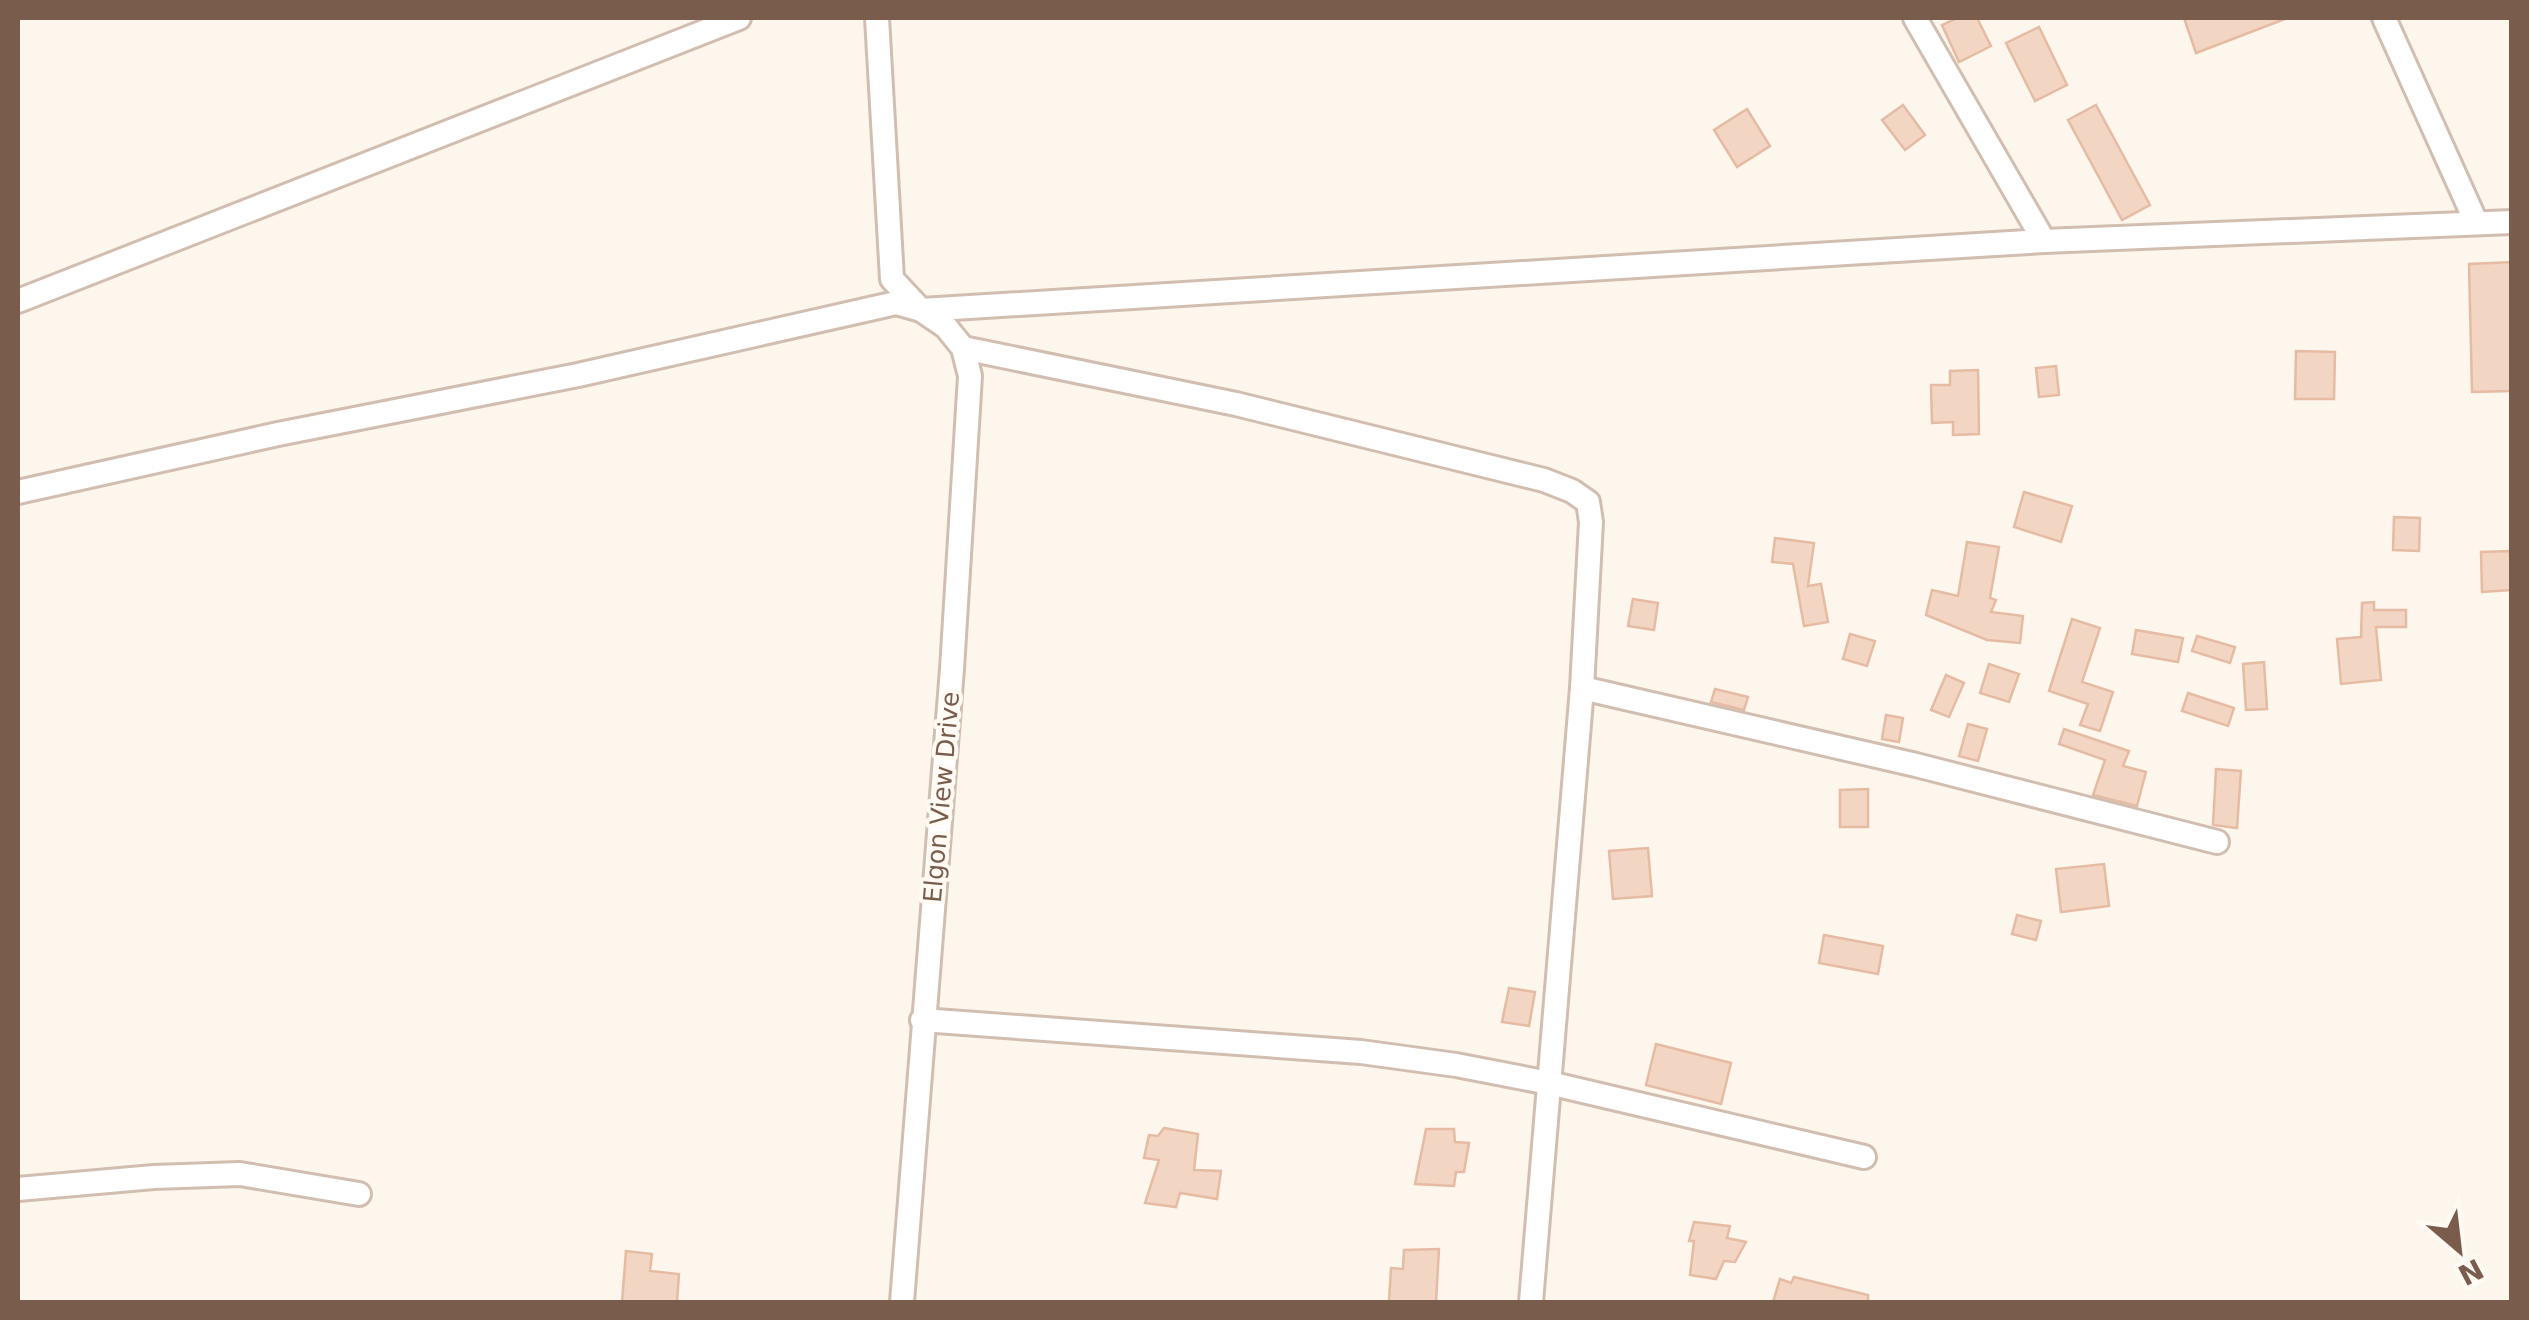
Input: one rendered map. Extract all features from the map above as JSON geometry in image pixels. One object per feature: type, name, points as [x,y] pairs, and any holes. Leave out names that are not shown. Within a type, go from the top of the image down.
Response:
[{"type":"street","points":[[18,301],[739,18]]},
{"type":"street","points":[[878,18],[892,279],[921,310],[946,327],[962,348],[1236,404],[1524,476],[1572,491],[1588,502],[1591,522],[1582,688],[1531,1302]]},
{"type":"street","points":[[1915,18],[2044,241]]},
{"type":"street","points":[[2384,18],[2476,222]]},
{"type":"street","points":[[18,492],[278,434],[578,375],[896,303],[921,310],[2044,241],[2512,222]]},
{"type":"street","name":"Elgon View Drive","points":[[902,1302],[952,669],[970,376],[962,348]]},
{"type":"street","points":[[1582,688],[2217,842]]},
{"type":"street","points":[[922,1020],[1361,1052],[1456,1065],[1864,1156]]},
{"type":"street","points":[[18,1190],[136,1178],[240,1174],[359,1194]]},
{"type":"building","points":[[1957,18],[1977,18],[1991,46],[1959,62],[1942,25]]},
{"type":"building","points":[[2184,18],[2284,18],[2285,19],[2196,53]]},
{"type":"building","points":[[2039,27],[2067,85],[2035,101],[2006,43]]},
{"type":"building","points":[[1903,105],[1925,135],[1905,150],[1882,120]]},
{"type":"building","points":[[2096,105],[2150,205],[2122,220],[2068,120]]},
{"type":"building","points":[[1747,109],[1770,146],[1737,167],[1714,130]]},
{"type":"building","points":[[2512,262],[2512,391],[2472,392],[2469,264]]},
{"type":"building","points":[[2296,351],[2335,352],[2334,399],[2295,399]]},
{"type":"building","points":[[2056,366],[2059,395],[2039,397],[2036,368]]},
{"type":"building","points":[[1978,370],[1979,434],[1953,435],[1953,422],[1932,423],[1931,385],[1950,385],[1950,371]]},
{"type":"building","points":[[2024,492],[2072,506],[2061,542],[2014,527]]},
{"type":"building","points":[[2394,517],[2420,518],[2419,551],[2393,550]]},
{"type":"building","points":[[1775,538],[1814,543],[1808,586],[1821,584],[1828,622],[1804,626],[1793,564],[1772,562]]},
{"type":"building","points":[[1967,542],[1999,547],[1990,598],[1996,600],[1991,612],[2023,616],[2020,643],[1987,640],[1926,615],[1932,590],[1958,596]]},
{"type":"building","points":[[2510,551],[2511,590],[2482,592],[2481,552]]},
{"type":"building","points":[[1633,599],[1658,603],[1654,630],[1628,626]]},
{"type":"building","points":[[2374,602],[2374,610],[2406,610],[2406,627],[2376,627],[2381,680],[2341,684],[2337,639],[2361,637],[2362,603]]},
{"type":"building","points":[[2072,619],[2100,628],[2082,682],[2113,692],[2100,731],[2080,725],[2088,704],[2049,691]]},
{"type":"building","points":[[2136,630],[2183,638],[2178,662],[2132,654]]},
{"type":"building","points":[[1850,634],[1875,641],[1867,666],[1843,659]]},
{"type":"building","points":[[2197,636],[2235,647],[2230,663],[2192,651]]},
{"type":"building","points":[[2264,662],[2267,709],[2246,710],[2243,664]]},
{"type":"building","points":[[1989,664],[2019,674],[2009,702],[1980,693]]},
{"type":"building","points":[[1946,675],[1964,683],[1949,717],[1931,710]]},
{"type":"building","points":[[1715,689],[1748,697],[1744,710],[1711,702]]},
{"type":"building","points":[[2188,693],[2234,708],[2228,726],[2182,711]]},
{"type":"building","points":[[1886,715],[1903,718],[1899,742],[1882,739]]},
{"type":"building","points":[[1968,724],[1987,729],[1978,761],[1959,756]]},
{"type":"building","points":[[2064,729],[2129,751],[2123,766],[2146,772],[2137,806],[2093,795],[2105,760],[2059,744]]},
{"type":"building","points":[[2216,769],[2241,771],[2237,828],[2213,825]]},
{"type":"building","points":[[1868,789],[1868,827],[1840,827],[1840,790]]},
{"type":"building","points":[[1648,848],[1652,896],[1613,899],[1609,851]]},
{"type":"building","points":[[2104,864],[2109,906],[2061,912],[2056,869]]},
{"type":"building","points":[[2017,915],[2041,921],[2036,940],[2012,934]]},
{"type":"building","points":[[1824,935],[1883,946],[1878,974],[1819,963]]},
{"type":"building","points":[[1509,988],[1535,992],[1529,1026],[1502,1022]]},
{"type":"building","points":[[1656,1044],[1731,1063],[1721,1104],[1646,1085]]},
{"type":"building","points":[[1164,1128],[1198,1134],[1194,1170],[1221,1171],[1217,1199],[1180,1193],[1176,1207],[1145,1203],[1159,1160],[1144,1158],[1149,1135],[1158,1136]]},
{"type":"building","points":[[1426,1129],[1454,1129],[1455,1142],[1469,1143],[1464,1172],[1456,1172],[1454,1186],[1415,1184]]},
{"type":"building","points":[[1694,1222],[1730,1226],[1727,1238],[1746,1242],[1735,1262],[1724,1261],[1716,1279],[1690,1275],[1694,1241],[1689,1241]]},
{"type":"building","points":[[1439,1249],[1436,1302],[1389,1302],[1391,1268],[1403,1269],[1404,1250]]},
{"type":"building","points":[[626,1251],[652,1254],[650,1271],[679,1274],[677,1302],[622,1302]]},
{"type":"building","points":[[1794,1277],[1868,1295],[1868,1302],[1773,1302],[1780,1279],[1791,1283]]}]
